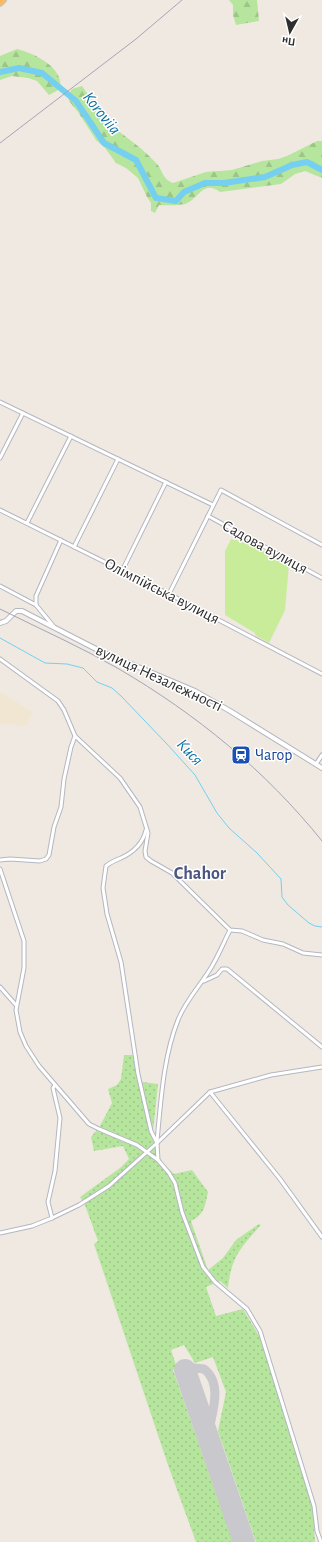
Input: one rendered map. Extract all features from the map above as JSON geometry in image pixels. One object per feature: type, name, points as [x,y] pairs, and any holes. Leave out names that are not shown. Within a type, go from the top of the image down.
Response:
[{"type":"street","points":[[0,402],[214,505]]},
{"type":"street","points":[[0,458],[23,413]]},
{"type":"street","points":[[27,523],[71,436]]},
{"type":"street","points":[[74,547],[118,459]]},
{"type":"street","points":[[122,571],[166,482]]},
{"type":"street","points":[[169,594],[221,490],[322,545]]},
{"type":"street","name":"Олімпійська вулиця","points":[[0,510],[169,594],[322,674]]},
{"type":"street","name":"Садова вулиця","points":[[208,516],[322,578]]},
{"type":"street","points":[[36,604],[36,596],[61,540]]},
{"type":"street","points":[[0,586],[36,604],[56,629]]},
{"type":"street","name":"вулиця Незалежності","points":[[0,623],[6,621],[14,612],[20,610],[98,650],[195,691],[322,768]]},
{"type":"street","points":[[0,659],[58,701],[64,710],[75,736],[126,785],[140,807],[147,828],[148,837],[145,852],[146,858],[172,873],[230,930],[242,931],[263,940],[283,944],[304,953],[322,955]]},
{"type":"street","points":[[0,860],[10,859],[40,861],[44,860],[48,856],[54,827],[61,807],[63,785],[71,747],[75,736]]},
{"type":"street","points":[[316,764],[322,755]]},
{"type":"street","points":[[147,828],[144,838],[137,848],[106,866],[103,888],[107,914],[121,962],[138,1074],[151,1131],[157,1143]]},
{"type":"street","points":[[0,869],[24,945],[24,968],[16,1005],[17,1020],[22,1040],[39,1066],[91,1126],[137,1145],[158,1160],[174,1180],[182,1212],[205,1270],[218,1285],[245,1306],[252,1314],[258,1327],[269,1356],[314,1506],[317,1530],[321,1542]]},
{"type":"street","points":[[158,1160],[157,1143],[169,1045],[178,1019],[194,990],[210,970],[230,930]]},
{"type":"street","points":[[200,983],[217,975],[222,969],[227,970],[322,1047]]},
{"type":"street","points":[[0,987],[16,1005]]},
{"type":"street","points":[[0,1233],[32,1226],[52,1218],[80,1204],[108,1186],[157,1143],[210,1092],[271,1075],[322,1067]]},
{"type":"street","points":[[52,1218],[48,1202],[55,1171],[60,1118],[53,1088],[55,1084]]},
{"type":"street","points":[[210,1092],[280,1179],[322,1237]]},
{"type":"shaded area","points":[[0,692],[32,712],[27,726],[0,723]]},
{"type":"green space","points":[[229,0],[257,0],[259,21],[236,25],[233,15],[233,5]]},
{"type":"green space","points":[[17,49],[32,54],[53,68],[58,74],[60,89],[49,95],[37,81],[28,78],[12,76],[0,80],[0,56]]},
{"type":"green space","points":[[82,86],[96,106],[99,114],[149,156],[165,177],[173,183],[206,172],[232,170],[262,161],[278,159],[317,141],[322,141],[322,178],[305,171],[295,174],[281,184],[220,192],[209,188],[201,191],[190,202],[185,204],[159,205],[155,213],[151,211],[151,203],[138,178],[126,168],[116,163],[105,148],[96,140],[69,101],[68,95],[72,89]]},
{"type":"green space","points":[[231,539],[250,543],[289,564],[285,610],[269,643],[225,615],[225,551]]},
{"type":"green space","points":[[124,1055],[134,1055],[137,1079],[143,1082],[158,1084],[153,1131],[157,1143],[156,1157],[174,1174],[192,1170],[208,1192],[204,1209],[191,1221],[208,1270],[223,1258],[236,1240],[259,1224],[261,1225],[243,1246],[234,1260],[229,1277],[228,1288],[220,1281],[206,1287],[216,1316],[243,1309],[261,1339],[313,1507],[315,1542],[256,1542],[218,1431],[226,1392],[213,1357],[195,1363],[184,1345],[171,1350],[177,1368],[173,1370],[233,1542],[196,1542],[168,1465],[94,1244],[98,1241],[85,1205],[80,1197],[120,1168],[129,1159],[123,1146],[94,1151],[91,1137],[100,1126],[112,1103],[108,1089],[117,1085],[121,1079]]},
{"type":"waterway","name":"Koroviia","points":[[0,72],[19,68],[42,73],[76,101],[104,143],[136,160],[156,198],[176,201],[184,192],[205,183],[224,183],[265,177],[292,165],[307,162],[322,170]]},
{"type":"waterway","name":"Кися","points":[[0,638],[45,663],[67,664],[83,668],[97,682],[112,688],[121,696],[195,775],[217,813],[229,828],[257,853],[281,879],[282,897],[288,905],[309,923],[322,927]]},
{"type":"taxiway","points":[[185,1372],[194,1368],[204,1369],[210,1375],[213,1383],[215,1400],[208,1435]]},
{"type":"runway","points":[[185,1370],[244,1542]]},
{"type":"railway","points":[[0,143],[136,39],[182,0]]},
{"type":"railway","points":[[0,609],[105,661],[148,686],[175,705],[202,725],[253,768],[300,815],[322,841]]},
{"type":"place","name":"Чагор","points":[[241,755]]},
{"type":"district","name":"Chahor","points":[[200,874]]}]
